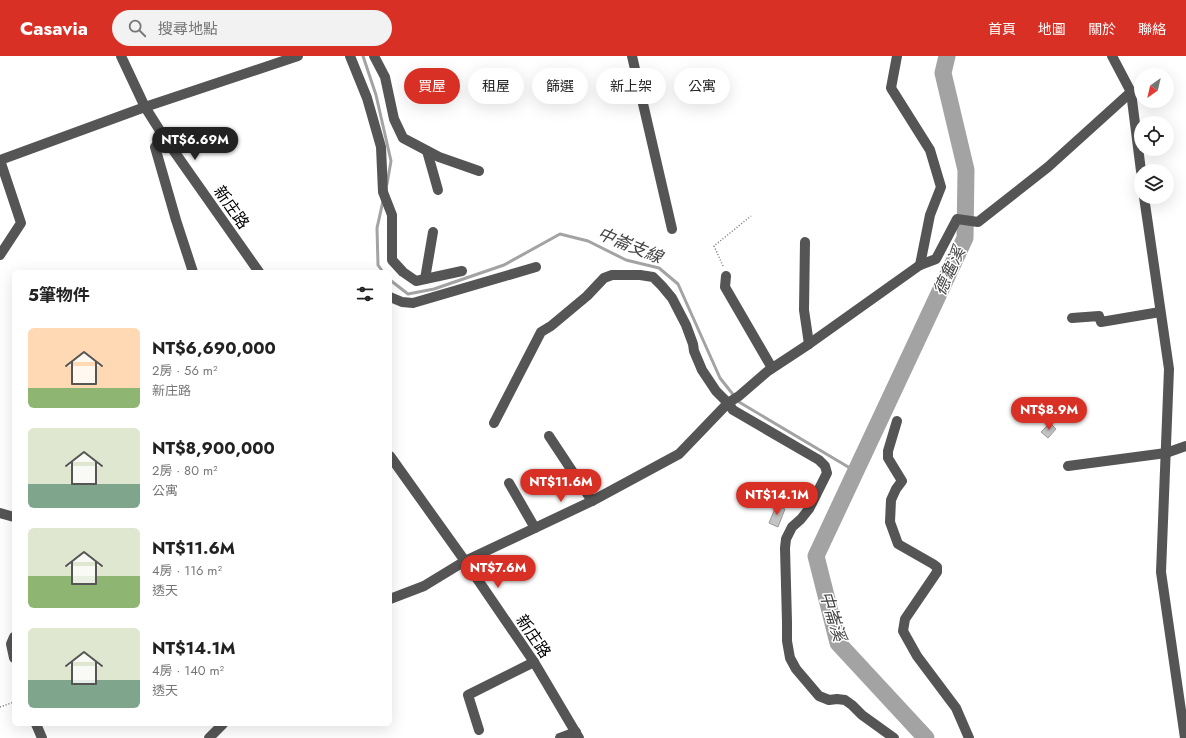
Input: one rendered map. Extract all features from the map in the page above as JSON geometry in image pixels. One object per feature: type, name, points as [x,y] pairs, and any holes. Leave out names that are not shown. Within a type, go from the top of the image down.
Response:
[{"type":"street","name":"新庄路","points":[[121,56],[145,107],[164,137],[258,270]]},
{"type":"street","points":[[0,255],[21,223],[0,160],[145,107],[298,56]]},
{"type":"street","points":[[350,56],[367,98],[381,147],[383,192],[392,215],[392,260],[403,272],[416,281],[462,271]]},
{"type":"street","points":[[374,56],[385,77],[394,119],[403,138],[439,157],[479,171]]},
{"type":"street","points":[[632,56],[672,230]]},
{"type":"street","points":[[897,56],[891,88],[930,150],[941,187],[930,215],[920,265]]},
{"type":"street","points":[[1112,56],[1131,92],[1140,164]]},
{"type":"street","points":[[392,598],[424,586],[465,561],[592,501],[679,454],[728,403],[739,396],[772,368],[809,344],[920,265],[936,259],[957,219],[978,222],[1048,167],[1131,92]]},
{"type":"street","points":[[164,137],[155,147],[192,270]]},
{"type":"street","points":[[427,151],[438,190]]},
{"type":"street","points":[[1145,204],[1169,369],[1161,572],[1185,738]]},
{"type":"street","points":[[425,279],[433,232]]},
{"type":"street","points":[[805,242],[804,310],[809,344]]},
{"type":"street","points":[[392,298],[402,302],[413,303],[536,267]]},
{"type":"street","points":[[494,423],[541,332],[551,326],[587,296],[604,278],[612,275],[640,275],[653,277],[672,298],[686,325],[702,370],[716,391],[733,410],[819,460],[825,466],[827,473],[809,509],[792,527],[786,539],[786,641],[790,658],[800,675],[819,696],[829,700],[845,700],[852,704],[862,715],[894,738]]},
{"type":"street","points":[[726,276],[724,287],[772,368]]},
{"type":"street","points":[[1072,318],[1099,316],[1101,322],[1160,312]]},
{"type":"street","points":[[897,421],[888,451],[888,458],[902,481],[891,500],[890,522],[898,544],[937,567],[937,572],[905,619],[903,631],[917,656],[956,708],[968,738]]},
{"type":"street","points":[[549,436],[592,501]]},
{"type":"street","points":[[1068,466],[1166,453],[1186,446]]},
{"type":"street","name":"新庄路","points":[[392,459],[465,561],[534,662],[578,735]]},
{"type":"street","points":[[509,483],[535,528]]},
{"type":"street","points":[[0,513],[12,516]]},
{"type":"street","points":[[479,730],[468,695],[534,662]]},
{"type":"street","points":[[37,726],[42,738]]},
{"type":"street","points":[[209,738],[221,726]]},
{"type":"street","points":[[222,726],[222,738]]},
{"type":"street","points":[[560,738],[578,735]]},
{"type":"path","points":[[726,276],[714,246],[751,216]]},
{"type":"path","points":[[0,707],[12,703]]},
{"type":"building","points":[[1050,423],[1056,429],[1048,438],[1041,432]]},
{"type":"building","points":[[776,506],[785,509],[778,527],[769,523]]},
{"type":"waterway","name":"中崙支線","points":[[363,56],[376,95],[391,161],[387,184]]},
{"type":"waterway","name":"德龜溪","points":[[926,738],[838,643],[816,556],[965,238],[966,170],[943,73],[947,56]]},
{"type":"waterway","name":"中崙支線","points":[[382,270],[378,265],[377,228],[383,201]]},
{"type":"waterway","name":"中崙支線","points":[[392,282],[408,294],[434,289],[504,265],[560,234],[588,241],[626,260],[659,268],[678,284],[720,378],[739,402],[855,471]]},
{"type":"water label","name":"中崙溪","points":[[833,616]]}]
